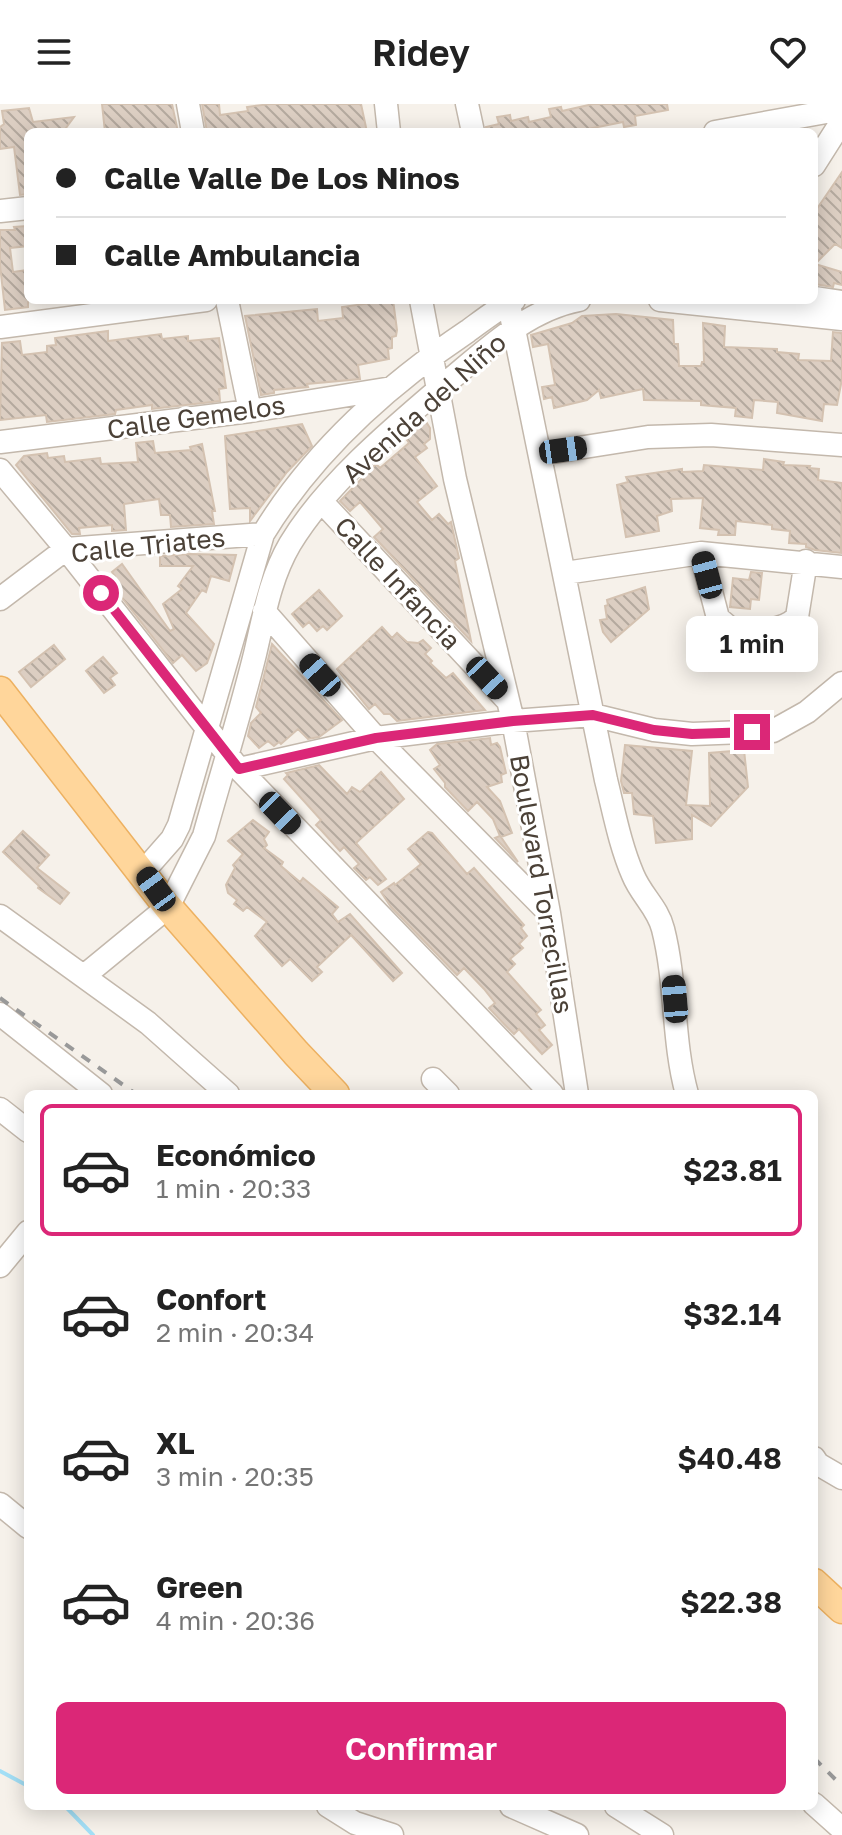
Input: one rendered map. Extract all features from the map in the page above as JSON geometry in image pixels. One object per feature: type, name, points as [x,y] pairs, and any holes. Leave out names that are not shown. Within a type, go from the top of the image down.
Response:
[{"type":"main road","points":[[0,692],[168,907],[331,1090]]},
{"type":"main road","points":[[818,1587],[842,1609]]},
{"type":"street","points":[[188,104],[192,128]]},
{"type":"street","points":[[386,104],[389,128]]},
{"type":"street","points":[[467,104],[472,128]]},
{"type":"street","points":[[737,128],[842,109]]},
{"type":"street","points":[[818,159],[842,121]]},
{"type":"street","points":[[0,211],[24,208]]},
{"type":"street","points":[[818,299],[842,302]]},
{"type":"street","points":[[0,327],[175,304]]},
{"type":"street","points":[[228,304],[250,411]]},
{"type":"street","name":"Boulevard Torrecillas","points":[[422,304],[455,479],[510,710],[549,913],[576,1090]]},
{"type":"street","name":"Avenida del Niño","points":[[143,872],[172,839],[179,825],[263,534],[275,514],[324,452],[392,388],[432,355],[506,304]]},
{"type":"street","points":[[510,304],[513,329],[622,843],[634,878],[662,924],[673,978],[678,1061],[686,1090]]},
{"type":"street","name":"Avenida del Niño","points":[[168,907],[204,836],[233,762],[264,611],[290,544],[356,463],[437,391],[513,329],[544,312],[567,304]]},
{"type":"street","points":[[731,304],[842,319]]},
{"type":"street","name":"Calle Gemelos","points":[[0,442],[250,411],[392,388]]},
{"type":"street","points":[[540,454],[648,437],[711,435],[842,445]]},
{"type":"street","points":[[0,470],[233,762],[548,1090]]},
{"type":"street","name":"Calle Infancia","points":[[322,502],[510,710]]},
{"type":"street","name":"Calle Triates","points":[[0,599],[66,549],[263,534]]},
{"type":"street","points":[[565,573],[701,553],[806,561],[842,567]]},
{"type":"street","points":[[701,553],[718,618],[731,629],[773,629],[793,621],[797,617],[806,561]]},
{"type":"street","points":[[264,611],[376,738],[549,913]]},
{"type":"street","points":[[233,762],[376,738],[510,710],[593,715],[654,730],[692,734],[773,731],[807,712],[842,683]]},
{"type":"street","points":[[84,976],[168,907]]},
{"type":"street","points":[[0,916],[148,1023],[223,1090]]},
{"type":"street","points":[[0,1014],[96,1090]]},
{"type":"street","points":[[0,1109],[24,1128]]},
{"type":"street","points":[[0,1266],[24,1237]]},
{"type":"street","points":[[818,1464],[842,1478]]},
{"type":"street","points":[[0,1504],[24,1524]]},
{"type":"street","points":[[818,1808],[842,1829]]},
{"type":"street","points":[[334,1810],[362,1829],[392,1835]]},
{"type":"street","points":[[520,1810],[577,1835]]},
{"type":"street","points":[[622,1810],[662,1835]]},
{"type":"building","points":[[102,104],[172,104],[177,128],[105,128]]},
{"type":"building","points":[[202,104],[219,104],[220,115],[270,104],[361,104],[366,128],[206,128]]},
{"type":"building","points":[[593,104],[667,104],[668,110],[635,116],[636,125],[624,127],[623,122],[593,128],[486,128],[499,124],[497,117],[510,115],[511,121],[528,117],[529,122],[551,117],[549,109],[561,107],[562,111]]},
{"type":"building","points":[[29,108],[33,122],[74,117],[66,128],[24,128],[24,194],[20,195],[14,147],[0,149],[0,127],[4,124],[2,111]]},
{"type":"building","points":[[842,172],[842,248],[835,244],[818,261],[818,207]]},
{"type":"building","points":[[24,226],[24,246],[10,248],[13,272],[24,271],[24,304],[28,307],[5,310],[0,230],[15,230],[14,227]]},
{"type":"building","points":[[818,265],[842,272],[842,285],[834,283],[833,287],[818,285]]},
{"type":"building","points":[[394,304],[397,330],[396,336],[392,337],[392,348],[388,349],[389,359],[358,365],[360,379],[307,384],[308,387],[274,390],[274,393],[261,395],[245,316],[317,309],[318,321],[343,318],[342,307]]},
{"type":"building","points":[[616,314],[673,320],[679,366],[701,366],[704,362],[703,323],[725,326],[724,347],[777,349],[777,352],[799,354],[798,360],[831,361],[833,332],[842,333],[842,379],[837,405],[824,404],[822,421],[777,413],[778,402],[754,400],[752,418],[735,416],[736,408],[701,405],[701,401],[644,400],[643,389],[601,398],[599,390],[587,400],[554,408],[552,397],[544,399],[542,387],[555,385],[548,344],[533,347],[531,335],[572,323],[582,316]]},
{"type":"building","points":[[108,331],[108,341],[161,334],[162,339],[188,336],[188,341],[219,338],[226,388],[219,389],[220,401],[152,409],[152,405],[116,410],[115,414],[47,422],[46,415],[0,420],[2,343],[20,341],[22,355],[47,352],[47,346],[56,345],[55,338]]},
{"type":"building","points":[[425,420],[430,428],[430,439],[424,444],[427,448],[415,457],[437,486],[417,502],[432,520],[439,514],[448,524],[451,522],[459,558],[455,561],[471,641],[374,537],[383,529],[360,502],[350,511],[340,501],[376,464],[380,468],[409,443],[405,437]]},
{"type":"building","points":[[302,424],[312,446],[287,472],[250,521],[250,508],[230,509],[225,436]]},
{"type":"building","points":[[153,441],[155,453],[191,450],[190,447],[202,444],[215,511],[212,511],[214,524],[171,527],[170,515],[161,515],[159,499],[124,504],[126,530],[112,531],[112,525],[79,528],[80,534],[72,534],[16,465],[24,456],[47,453],[48,458],[64,456],[65,462],[100,458],[101,464],[138,462],[136,443]]},
{"type":"building","points":[[764,459],[784,462],[783,465],[810,466],[819,469],[818,480],[842,483],[841,553],[789,543],[790,531],[772,529],[772,525],[736,521],[735,535],[718,535],[719,530],[700,528],[703,498],[671,499],[672,511],[657,516],[659,531],[626,537],[617,485],[628,482],[626,477],[682,469],[682,472],[703,471],[704,465],[763,470]]},
{"type":"building","points":[[236,555],[229,581],[211,576],[206,592],[202,590],[186,613],[214,644],[207,663],[196,671],[182,655],[173,663],[109,581],[115,576],[112,572],[122,564],[170,631],[174,629],[163,604],[182,589],[178,586],[193,566],[160,566],[160,556]]},
{"type":"building","points":[[751,572],[762,573],[759,600],[751,599],[750,609],[730,607],[733,578],[749,580]]},
{"type":"building","points":[[645,587],[649,609],[611,642],[603,632],[600,620],[607,619],[607,600]]},
{"type":"building","points":[[319,590],[342,616],[327,630],[323,626],[317,631],[309,622],[303,627],[292,614]]},
{"type":"building","points":[[382,627],[392,638],[397,633],[407,642],[423,640],[431,648],[425,654],[432,661],[430,663],[446,678],[453,673],[485,710],[397,721],[390,714],[384,714],[375,704],[369,709],[337,669]]},
{"type":"building","points":[[272,644],[342,720],[319,737],[308,739],[298,729],[281,744],[279,742],[274,746],[268,741],[259,748],[248,736],[251,723],[261,713],[256,707]]},
{"type":"building","points":[[54,645],[65,659],[31,687],[19,672]]},
{"type":"building","points":[[103,657],[117,673],[110,678],[115,685],[104,693],[86,671]]},
{"type":"building","points":[[490,738],[491,745],[497,743],[500,747],[506,773],[501,775],[502,782],[487,787],[500,801],[512,833],[501,837],[518,862],[495,838],[500,836],[493,819],[477,802],[468,811],[445,787],[434,769],[440,765],[430,750],[437,744]]},
{"type":"building","points":[[625,745],[692,751],[686,805],[710,806],[709,753],[744,750],[748,787],[711,826],[692,815],[692,839],[656,843],[653,816],[634,814],[632,793],[624,793],[621,781]]},
{"type":"building","points":[[319,765],[347,794],[352,787],[360,792],[381,772],[404,799],[356,843],[386,879],[378,885],[370,877],[366,880],[354,868],[359,864],[344,847],[340,851],[316,825],[321,820],[284,779],[288,775],[286,773]]},
{"type":"building","points":[[253,820],[269,832],[264,839],[267,845],[264,848],[283,862],[281,866],[300,882],[303,878],[338,907],[332,914],[338,922],[350,914],[402,973],[393,981],[351,935],[317,967],[322,972],[312,981],[290,959],[282,966],[255,936],[267,922],[247,907],[243,911],[234,904],[237,900],[228,893],[226,885],[235,868],[233,865],[243,854],[228,841]]},
{"type":"building","points":[[23,831],[49,855],[37,868],[69,893],[60,904],[38,888],[3,852]]},
{"type":"building","points":[[428,832],[467,874],[474,868],[524,925],[521,928],[527,936],[519,944],[523,948],[510,959],[515,964],[507,972],[541,1010],[536,1014],[545,1025],[539,1030],[552,1045],[542,1054],[519,1029],[514,1034],[504,1024],[489,1008],[495,1003],[484,989],[464,968],[457,975],[391,907],[381,892],[421,864],[408,849]]},
{"type":"waterway","points":[[0,1771],[24,1784]]},
{"type":"waterway","points":[[69,1810],[93,1835]]},
{"type":"railway","points":[[0,998],[130,1090]]},
{"type":"railway","points":[[818,1762],[842,1786]]},
{"type":"route","points":[[101,593],[239,769],[376,738],[513,721],[593,715],[654,730],[692,734],[752,732]]}]
